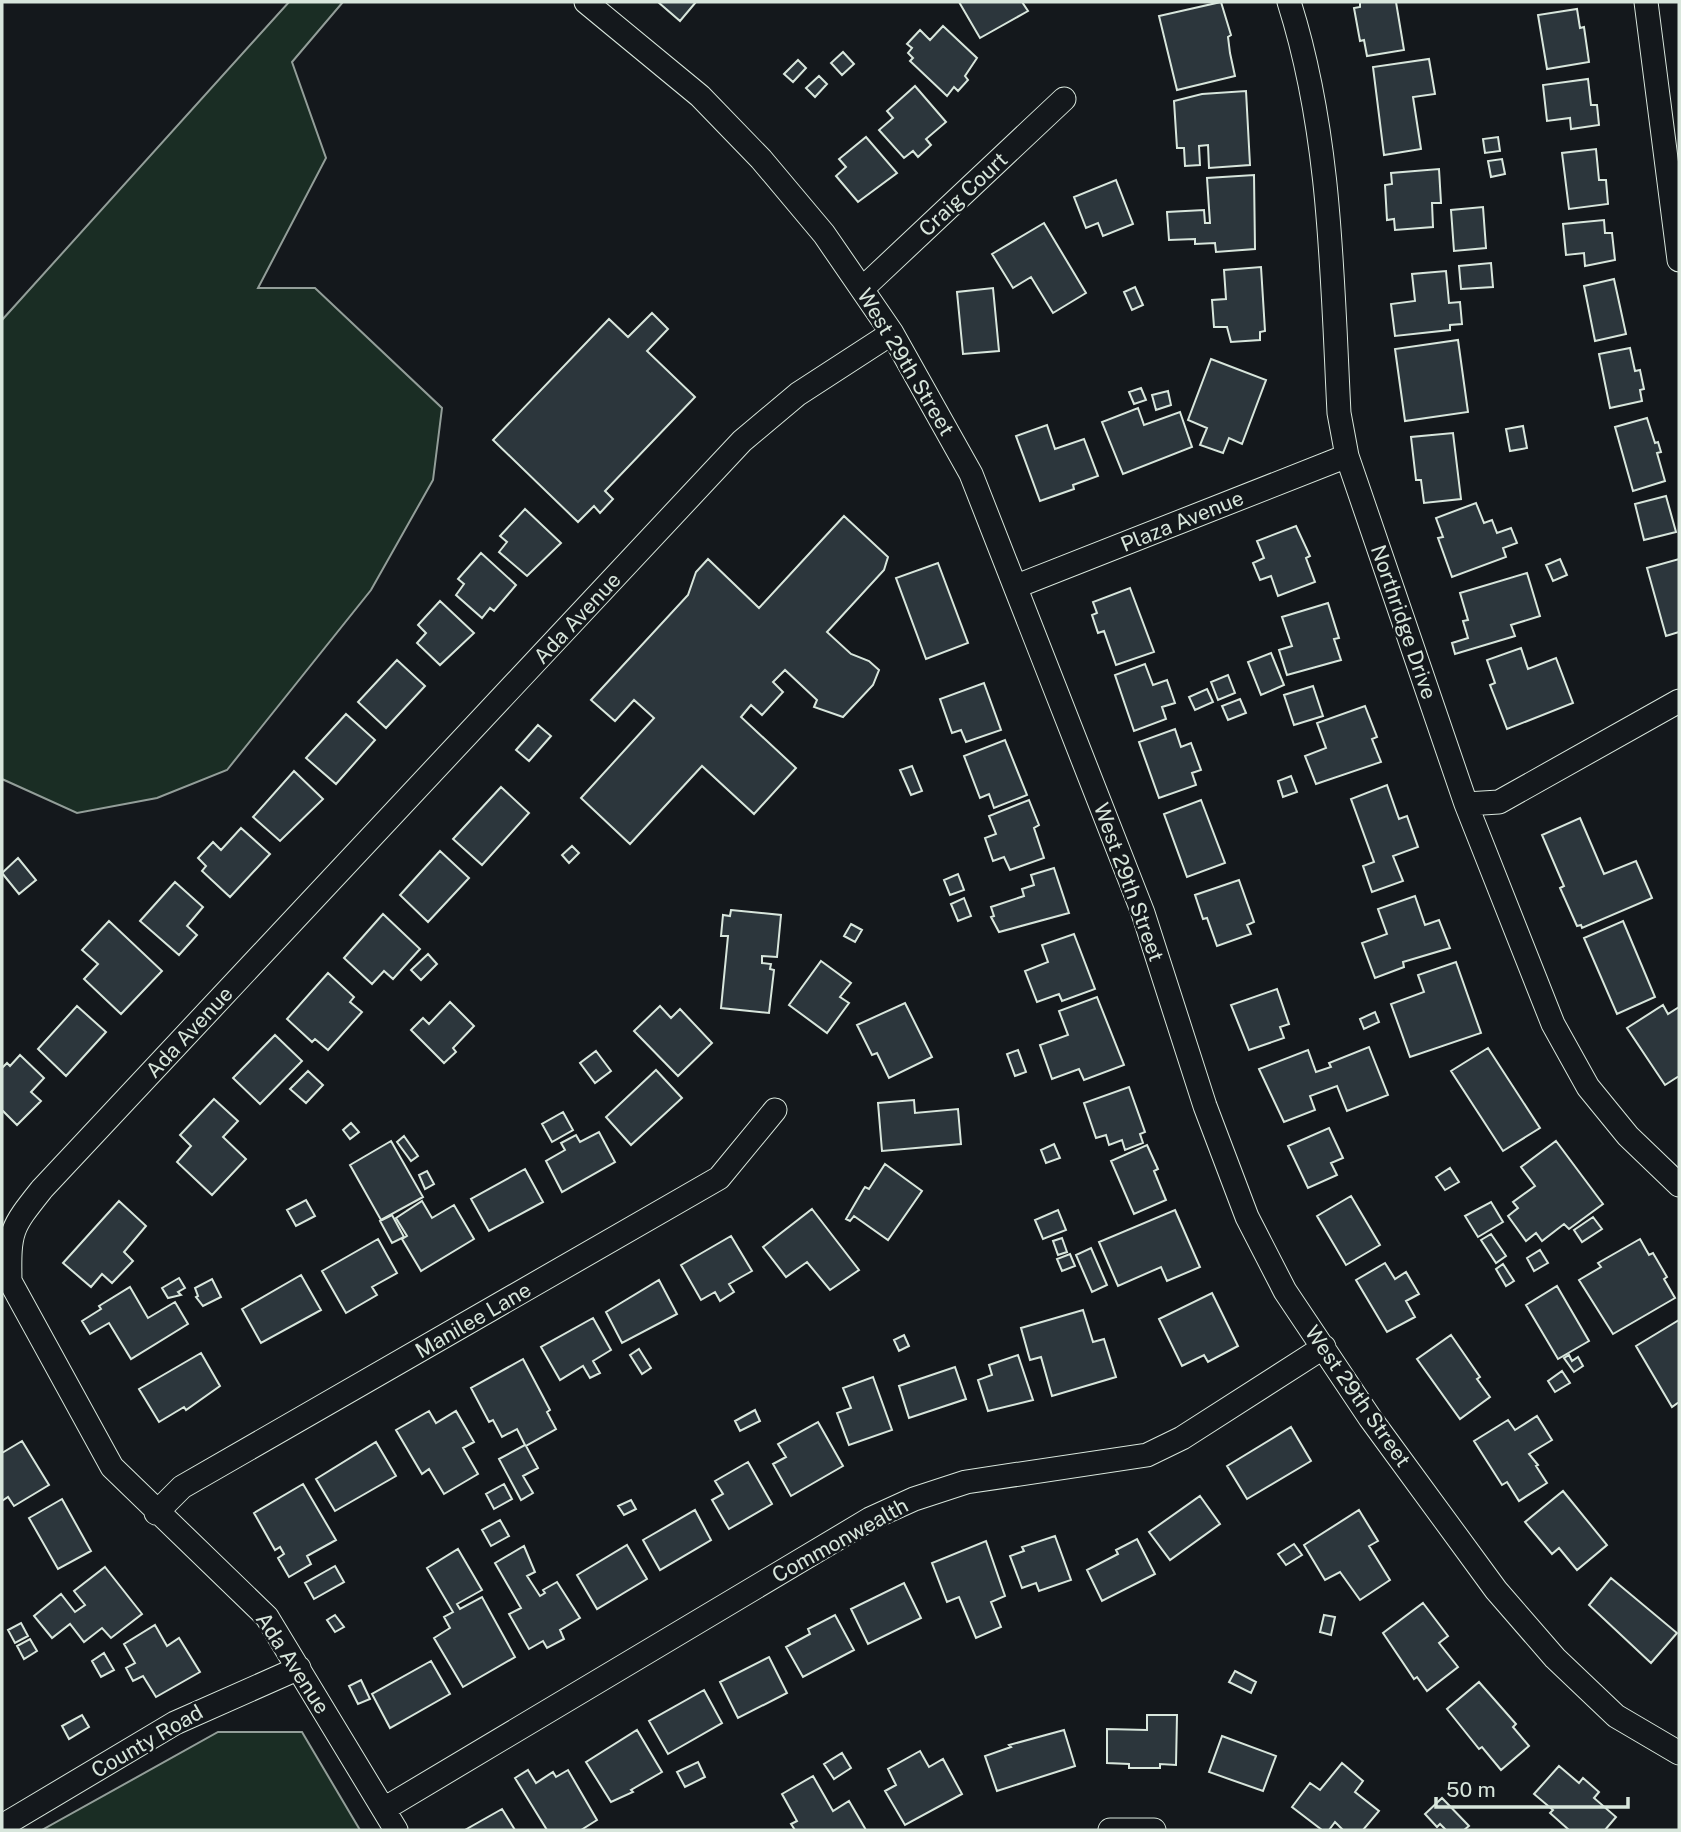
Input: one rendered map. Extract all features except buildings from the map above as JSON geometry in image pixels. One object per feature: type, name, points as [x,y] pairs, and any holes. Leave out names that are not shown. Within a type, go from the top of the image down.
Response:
[{"type":"street","name":"West 29th Street","points":[[586,2],[699,96],[761,159],[824,234],[892,333],[971,474],[1143,913],[1205,1106],[1247,1217],[1285,1291],[1370,1418],[1496,1590],[1555,1658],[1616,1716],[1679,1753]]},
{"type":"street","name":"Northridge Drive","points":[[1289,2],[1306,56],[1322,148],[1339,413],[1347,456],[1466,804],[1553,1024],[1588,1087],[1628,1136],[1679,1185]]},
{"type":"street","points":[[1646,2],[1679,260]]},
{"type":"street","name":"Craig Court","points":[[862,289],[1064,99]]},
{"type":"street","name":"Ada Avenue","points":[[396,1830],[267,1617],[156,1513],[112,1467],[10,1280],[9,1249],[14,1223],[42,1189],[742,441],[798,394],[892,333]]},
{"type":"street","name":"Plaza Avenue","points":[[1017,586],[1347,456]]},
{"type":"street","points":[[1466,804],[1499,802],[1679,701]]},
{"type":"street","name":"Manilee Lane","points":[[156,1513],[182,1487],[719,1178],[775,1110]]},
{"type":"street","name":"Commonwealth","points":[[384,1809],[870,1519],[914,1499],[966,1482],[1147,1455],[1182,1438],[1324,1347]]},
{"type":"street","name":"County Road","points":[[2,1826],[174,1723],[299,1668]]},
{"type":"street","points":[[1110,1830],[1154,1830]]},
{"type":"green space","points":[[289,2],[343,2],[292,62],[326,158],[258,288],[315,288],[442,408],[433,480],[371,590],[227,770],[157,798],[77,813],[2,779],[2,320]]},
{"type":"green space","points":[[218,1732],[302,1732],[360,1830],[42,1830]]}]
